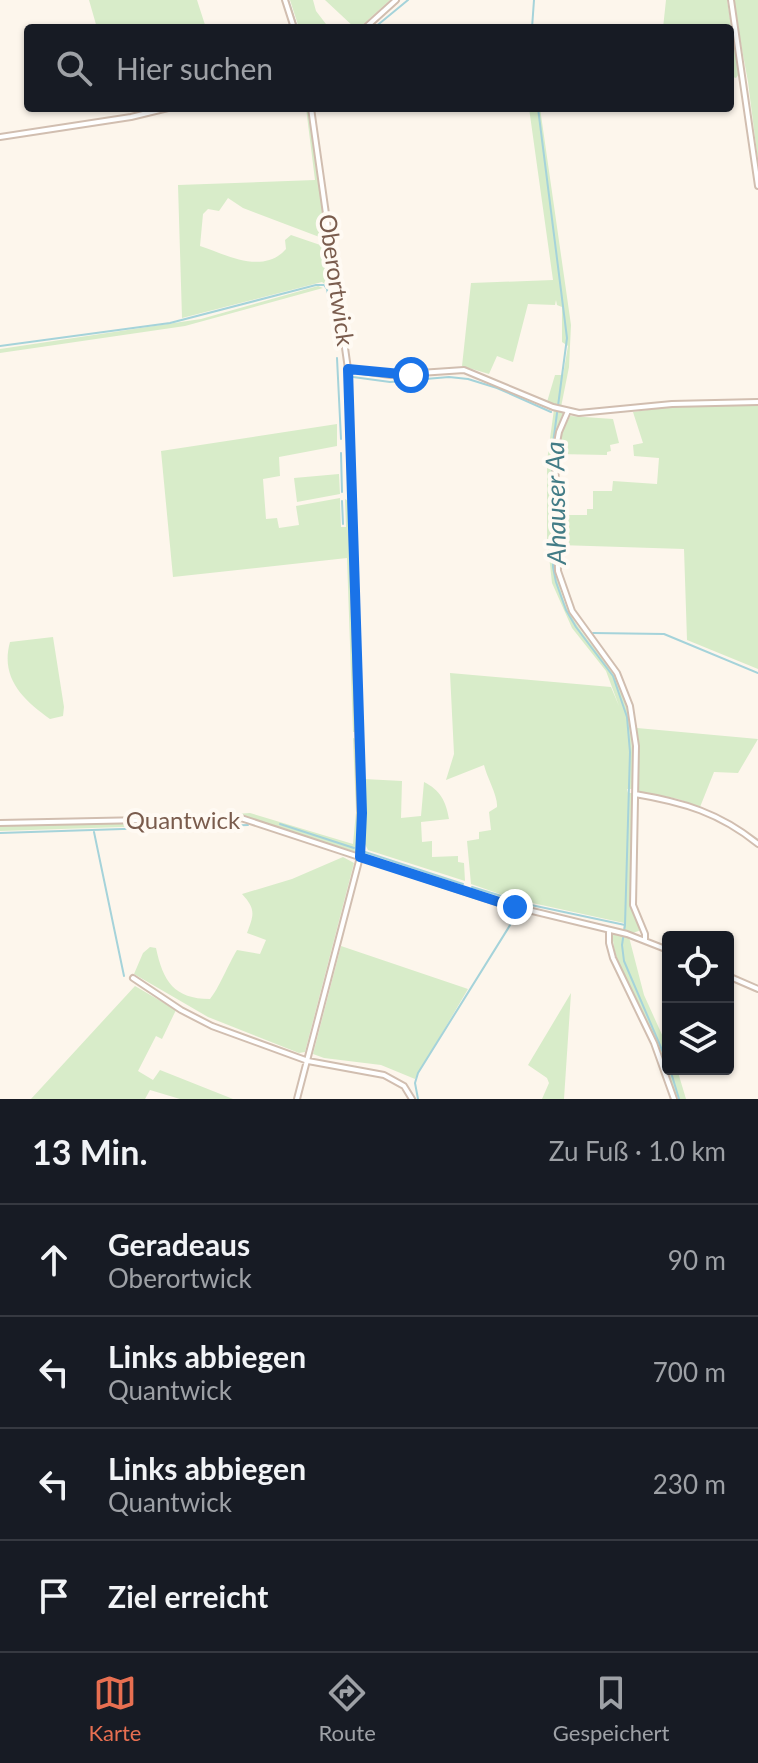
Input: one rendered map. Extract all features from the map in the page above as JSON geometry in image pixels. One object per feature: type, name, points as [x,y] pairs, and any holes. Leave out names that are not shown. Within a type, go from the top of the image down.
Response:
[{"type":"street","points":[[285,0],[293,24]]},
{"type":"street","points":[[369,24],[396,0]]},
{"type":"street","points":[[731,0],[758,186]]},
{"type":"street","points":[[0,137],[152,112]]},
{"type":"street","name":"Oberortwick","points":[[312,112],[348,369],[390,375],[464,370],[553,407],[590,414],[655,405],[758,402]]},
{"type":"street","points":[[297,1099],[360,857],[362,813],[348,369]]},
{"type":"street","points":[[568,411],[555,453],[558,571],[572,611],[617,673],[627,693],[635,734],[633,905],[645,940]]},
{"type":"street","points":[[635,794],[701,809],[731,824],[758,844]]},
{"type":"street","name":"Quantwick","points":[[0,823],[228,817],[255,822],[499,903],[624,933],[662,947]]},
{"type":"street","points":[[609,930],[613,958],[654,1043],[674,1099]]},
{"type":"street","points":[[133,978],[194,1018],[308,1061],[384,1075],[404,1086],[412,1099]]},
{"type":"street","points":[[734,979],[758,989]]},
{"type":"green space","points":[[89,0],[197,0],[205,24],[96,24]]},
{"type":"green space","points":[[290,0],[313,0],[316,11],[326,24],[298,24]]},
{"type":"green space","points":[[325,0],[390,0],[363,24],[351,24]]},
{"type":"green space","points":[[666,0],[727,0],[731,24],[663,24]]},
{"type":"green space","points":[[733,0],[758,0],[758,161],[748,82]]},
{"type":"green space","points":[[734,43],[739,74],[734,77]]},
{"type":"green space","points":[[306,112],[310,112],[326,236],[322,238],[243,208],[228,198],[219,211],[208,209],[203,214],[200,246],[233,258],[256,262],[277,257],[286,249],[285,240],[291,235],[329,248],[340,328],[336,330],[330,288],[322,282],[182,318],[178,185],[315,180]]},
{"type":"green space","points":[[530,112],[541,112],[571,325],[569,367],[561,407],[547,402],[555,375],[563,375],[568,346],[562,342],[562,307],[557,305],[556,300],[555,305],[528,304],[513,362],[497,356],[489,374],[462,366],[471,283],[553,280]]},
{"type":"green space","points":[[318,286],[323,288],[185,326],[0,353],[0,349],[201,319]]},
{"type":"green space","points":[[758,403],[758,669],[687,640],[684,549],[559,545],[559,515],[587,515],[587,509],[593,509],[593,491],[612,491],[613,481],[657,484],[659,458],[634,456],[633,445],[643,443],[633,412],[675,406]]},
{"type":"green space","points":[[554,409],[564,411],[554,453],[551,511],[561,592],[568,610],[619,685],[629,720],[632,789],[627,789],[628,793],[634,793],[632,905],[641,930],[633,933],[623,930],[624,923],[514,899],[471,884],[467,841],[479,839],[479,832],[491,830],[489,812],[497,807],[496,798],[484,765],[446,780],[454,754],[450,673],[611,687],[619,706],[606,671],[572,628],[552,583],[547,538],[547,461]]},
{"type":"green space","points":[[570,416],[613,419],[619,443],[610,445],[611,451],[607,455],[558,454],[562,433]]},
{"type":"green space","points":[[337,424],[337,446],[279,457],[280,476],[263,479],[266,519],[277,518],[279,528],[299,525],[296,506],[340,498],[341,527],[346,527],[345,499],[348,501],[356,732],[353,732],[347,558],[173,577],[161,451]]},
{"type":"green space","points":[[339,474],[340,494],[297,502],[294,478]]},
{"type":"green space","points":[[53,637],[64,707],[63,716],[50,719],[16,687],[8,667],[8,655],[10,642]]},
{"type":"green space","points":[[637,728],[758,739],[738,773],[714,772],[700,807],[638,791]]},
{"type":"green space","points":[[353,738],[356,739],[359,817],[356,852],[235,814],[250,813],[353,844],[356,812]]},
{"type":"green space","points":[[364,779],[402,781],[401,818],[421,816],[424,782],[438,792],[449,819],[421,822],[422,842],[432,841],[432,857],[458,856],[458,862],[464,863],[465,881],[368,850],[364,842]]},
{"type":"green space","points":[[183,820],[183,825],[0,831],[0,826]]},
{"type":"green space","points":[[343,857],[354,863],[305,1052],[299,1053],[208,1017],[134,974],[143,953],[150,947],[156,948],[162,970],[172,986],[187,996],[210,999],[237,950],[260,954],[266,940],[247,933],[252,912],[242,894],[292,879]]},
{"type":"green space","points":[[613,932],[629,937],[644,995],[662,1035],[662,1057],[622,972],[613,944]]},
{"type":"green space","points":[[341,946],[468,989],[415,1079],[381,1065],[313,1054]]},
{"type":"green space","points":[[135,986],[176,1010],[162,1039],[156,1036],[138,1071],[153,1080],[160,1070],[233,1099],[180,1099],[150,1090],[145,1099],[31,1099]]},
{"type":"green space","points":[[571,993],[564,1099],[542,1099],[549,1083],[547,1078],[528,1065]]},
{"type":"green space","points":[[669,1075],[679,1075],[686,1099],[677,1099]]},
{"type":"waterway","points":[[288,0],[296,24]]},
{"type":"waterway","points":[[379,24],[408,0]]},
{"type":"waterway","name":"Ahauser Aa","points":[[532,24],[534,0]]},
{"type":"waterway","name":"Ahauser Aa","points":[[539,112],[567,338],[552,451],[553,567],[566,610],[613,676],[627,717],[630,752],[622,945],[624,961],[662,1050]]},
{"type":"waterway","points":[[0,346],[170,323],[316,285],[324,285],[327,289],[334,330]]},
{"type":"waterway","points":[[337,358],[341,439]]},
{"type":"waterway","points":[[353,377],[390,382],[449,377],[468,379],[551,412]]},
{"type":"waterway","points":[[341,453],[342,492]]},
{"type":"waterway","points":[[342,501],[343,524]]},
{"type":"waterway","points":[[593,633],[664,634],[758,673]]},
{"type":"waterway","points":[[280,824],[354,848]]},
{"type":"waterway","points":[[192,827],[248,825]]},
{"type":"waterway","points":[[0,833],[184,827]]},
{"type":"waterway","points":[[94,832],[124,976]]},
{"type":"waterway","points":[[365,852],[463,884]]},
{"type":"waterway","points":[[472,887],[531,905],[625,925]]},
{"type":"waterway","points":[[418,1099],[415,1083],[418,1073],[517,914]]},
{"type":"waterway","name":"Ahauser Aa","points":[[672,1075],[679,1099]]},
{"type":"route","points":[[411,375],[348,369],[362,813],[360,857],[515,907]]}]
